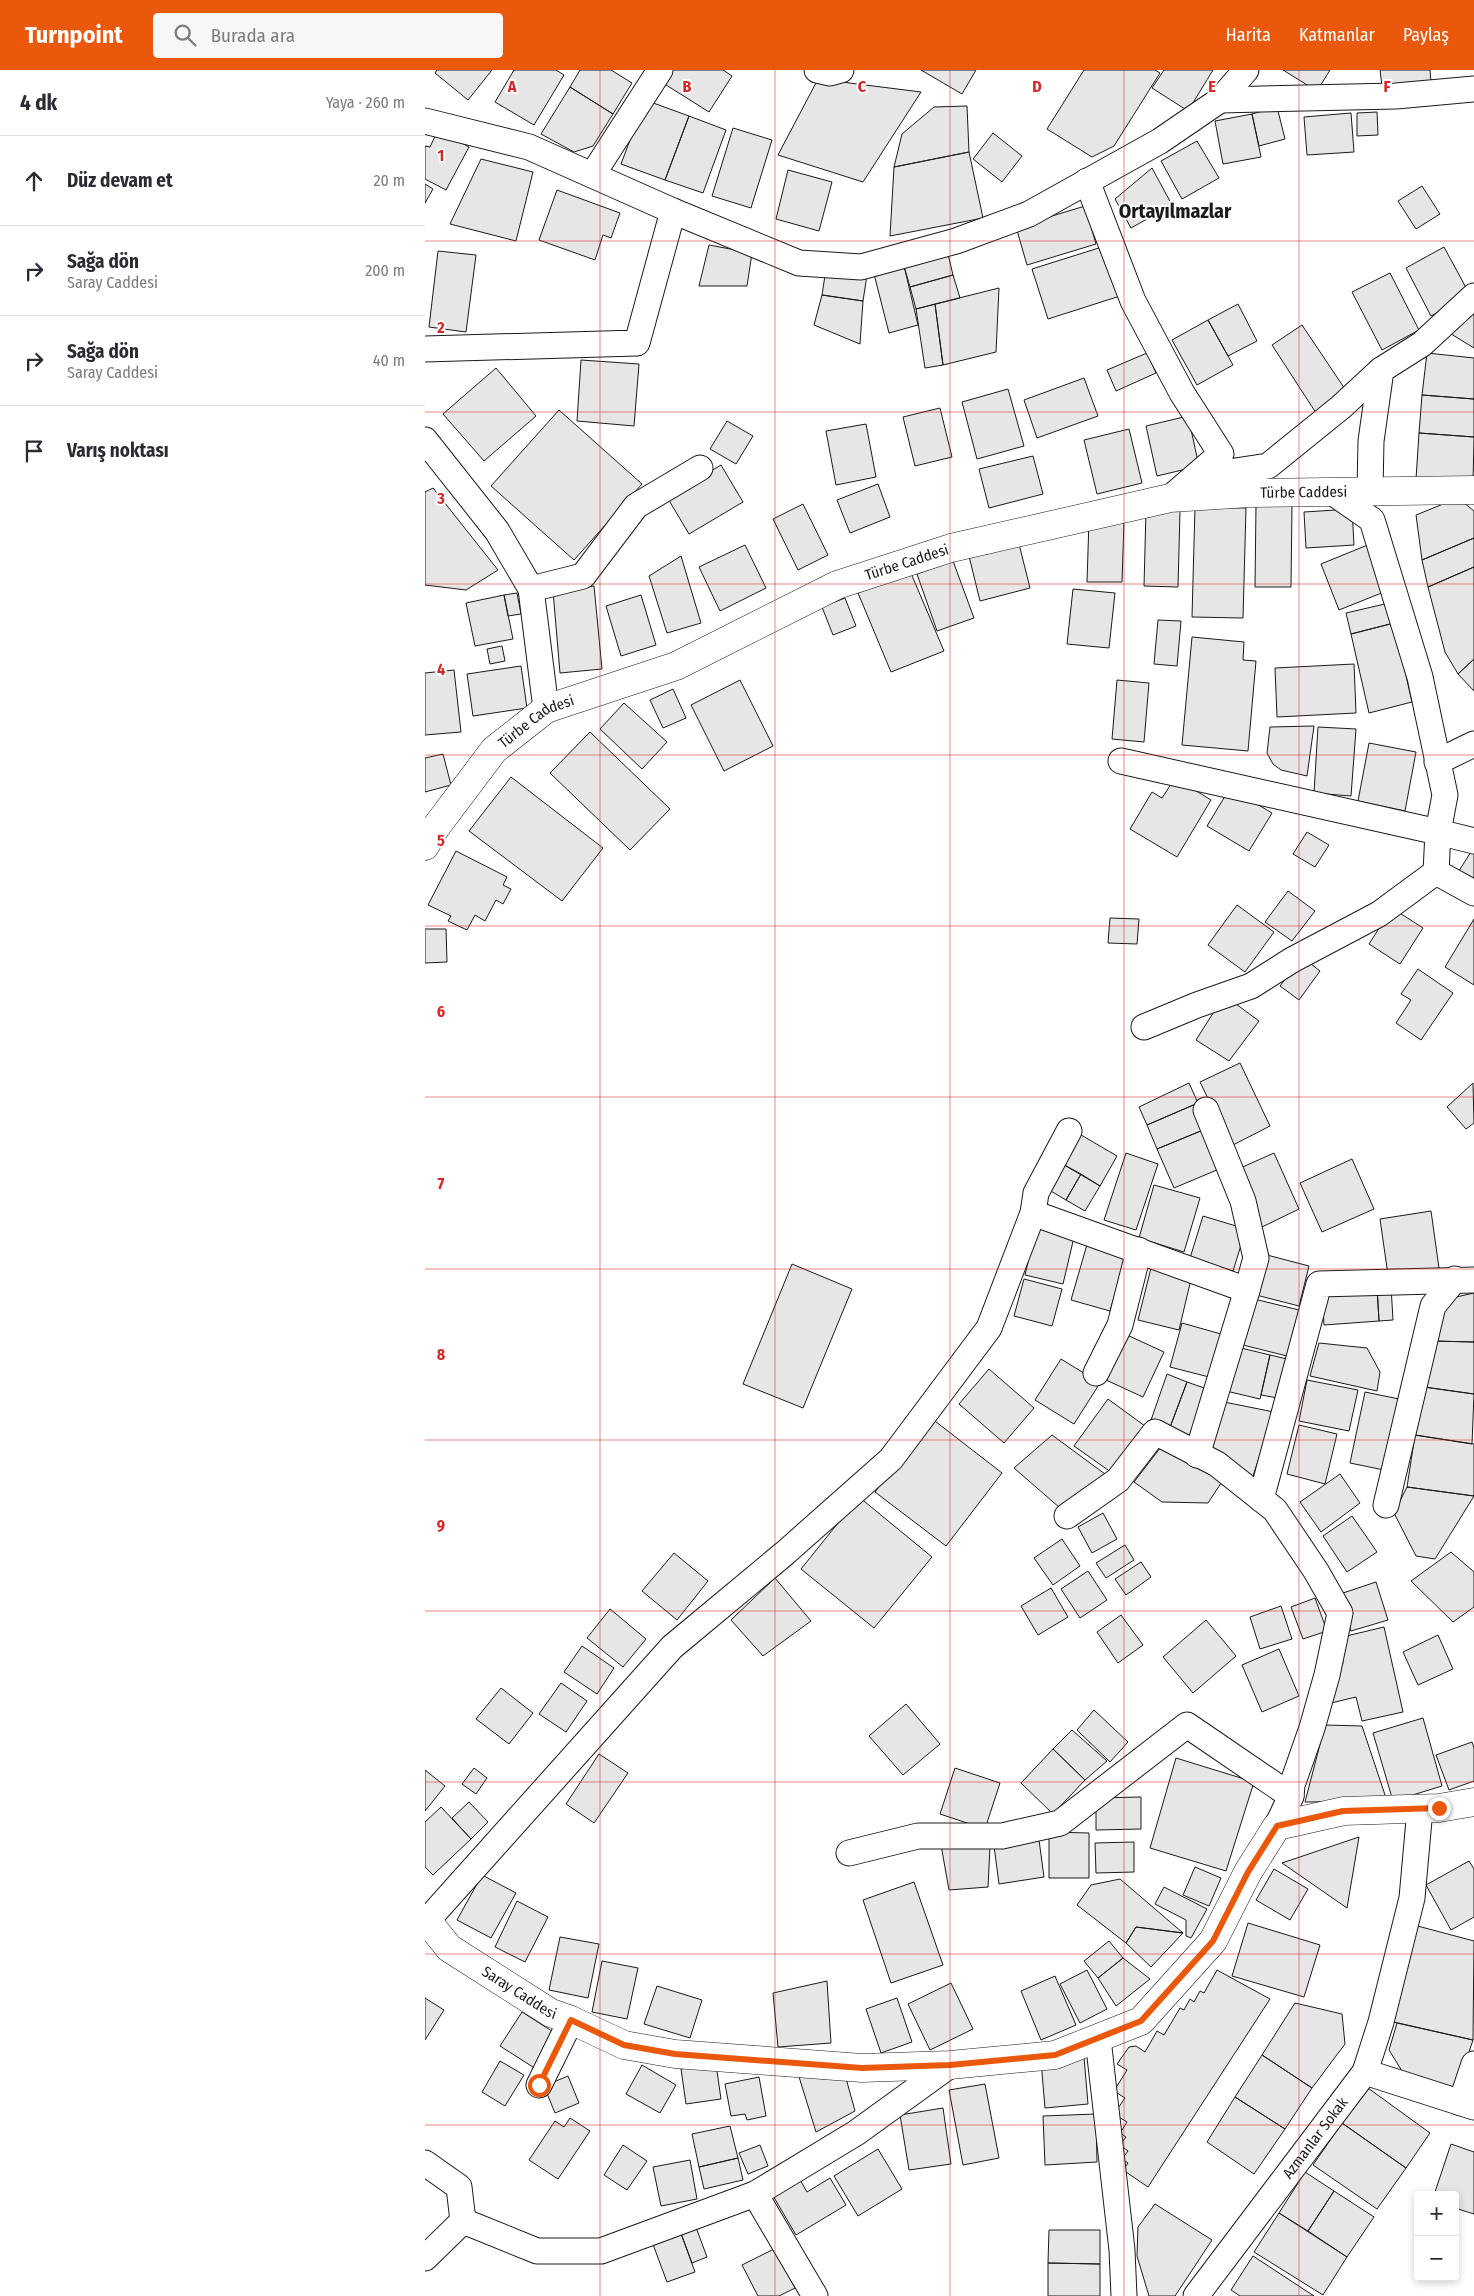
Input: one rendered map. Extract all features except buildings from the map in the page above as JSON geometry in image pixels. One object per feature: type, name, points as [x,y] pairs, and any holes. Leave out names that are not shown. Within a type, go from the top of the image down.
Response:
[{"type":"street","points":[[593,174],[660,70]]},
{"type":"street","points":[[817,70],[831,73],[841,70]]},
{"type":"street","points":[[425,121],[529,147],[673,211],[799,263],[861,266],[956,241],[1029,214],[1160,141],[1220,100],[1246,70]]},
{"type":"street","points":[[1220,100],[1396,96],[1474,89]]},
{"type":"street","points":[[1087,181],[1133,300],[1182,393],[1221,454],[1170,498]]},
{"type":"street","points":[[425,349],[637,343],[673,211]]},
{"type":"street","points":[[1170,498],[1209,475],[1267,466],[1341,408],[1381,370],[1422,344],[1474,296]]},
{"type":"street","points":[[1370,491],[1371,441],[1381,370]]},
{"type":"street","points":[[425,440],[497,531],[531,589],[545,708]]},
{"type":"street","points":[[531,589],[583,576],[636,506],[700,468]]},
{"type":"street","name":"Türbe Caddesi","points":[[425,846],[436,827],[494,750],[545,708],[676,666],[847,582],[951,548],[1170,498],[1370,491],[1474,490]]},
{"type":"street","points":[[1332,492],[1371,520],[1420,677],[1445,795],[1438,832],[1436,872]]},
{"type":"street","points":[[1437,762],[1474,744]]},
{"type":"street","points":[[1121,761],[1474,841]]},
{"type":"street","points":[[1436,872],[1474,893]]},
{"type":"street","points":[[1144,1027],[1197,1005],[1251,986],[1292,960],[1379,914],[1436,872]]},
{"type":"street","points":[[1197,1455],[1256,1258],[1243,1202],[1206,1110]]},
{"type":"street","points":[[426,1921],[672,1647],[785,1553],[891,1459],[989,1328],[1033,1213],[1037,1193],[1069,1131]]},
{"type":"street","points":[[1033,1213],[1247,1290]]},
{"type":"street","points":[[1096,1373],[1120,1325],[1139,1250]]},
{"type":"street","points":[[1261,1499],[1319,1284],[1465,1279]]},
{"type":"street","points":[[1386,1505],[1433,1306],[1465,1279]]},
{"type":"street","points":[[1067,1516],[1118,1480],[1155,1432],[1217,1464],[1275,1510],[1316,1571],[1340,1612],[1327,1675],[1312,1728],[1292,1785],[1291,1796],[1277,1826]]},
{"type":"street","points":[[849,1853],[918,1836],[1002,1836],[1060,1823],[1187,1725],[1291,1796]]},
{"type":"street","points":[[1277,1826],[1343,1811],[1439,1808],[1474,1802]]},
{"type":"street","name":"Azmanlar Sokak","points":[[1196,2296],[1365,2072],[1381,2022],[1412,1898],[1420,1809]]},
{"type":"street","name":"Saray Caddesi","points":[[426,1921],[449,1948],[551,2013],[571,2020],[624,2045],[675,2054],[862,2068],[950,2065],[1055,2055],[1141,2021],[1213,1941],[1248,1872],[1277,1826]]},
{"type":"street","points":[[539,2085],[571,2020]]},
{"type":"street","points":[[1098,2039],[1123,2250],[1124,2296]]},
{"type":"street","points":[[1365,2072],[1467,2105],[1474,2064]]},
{"type":"street","points":[[463,2221],[537,2251],[601,2251],[755,2194],[856,2133],[950,2065]]},
{"type":"street","points":[[425,2163],[459,2186],[463,2221]]},
{"type":"street","points":[[755,2194],[815,2296]]},
{"type":"street","points":[[425,2258],[463,2221]]},
{"type":"district","name":"Ortayılmazlar","points":[[1175,211]]},
{"type":"route","points":[[539,2085],[571,2020],[624,2045],[675,2054],[862,2068],[950,2065],[1055,2055],[1141,2021],[1213,1941],[1248,1872],[1277,1826],[1343,1811],[1439,1808]]}]
